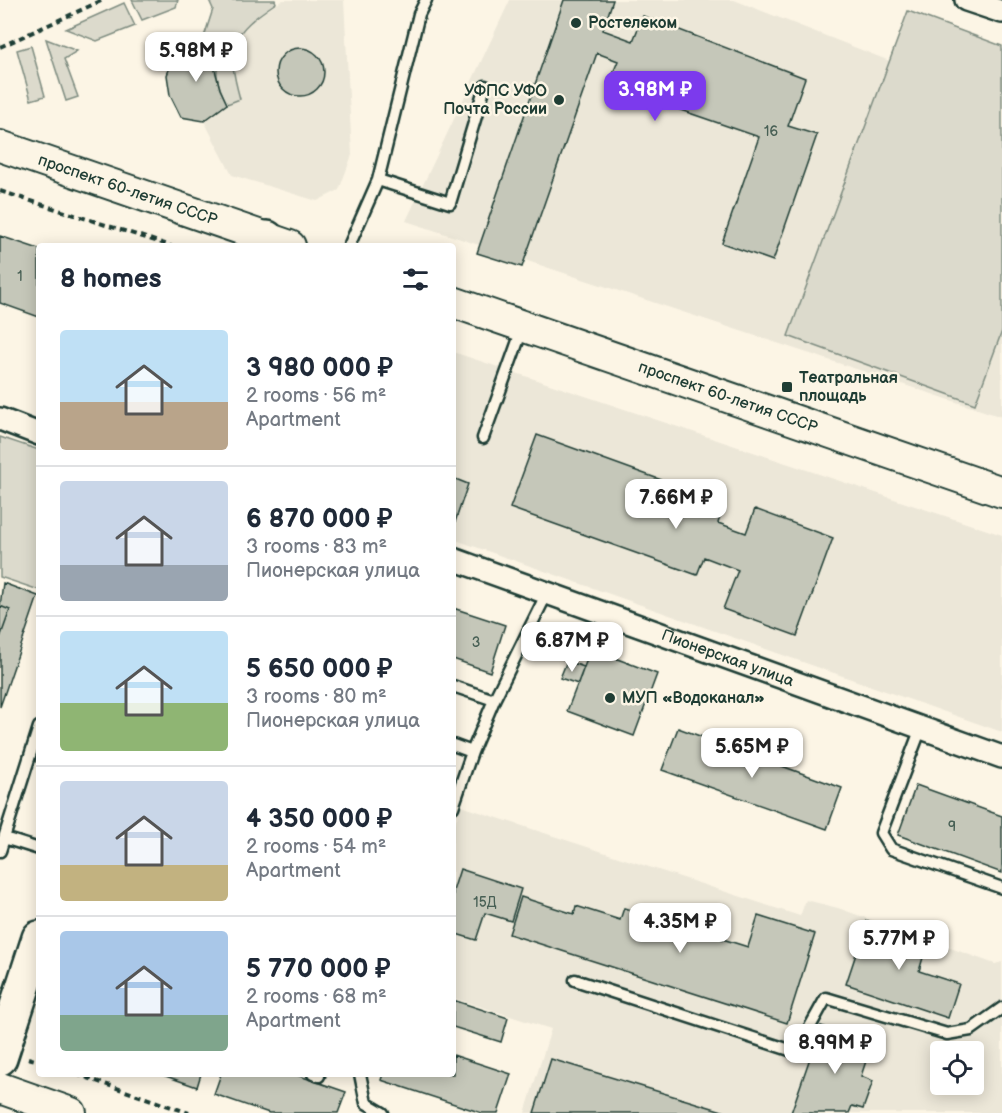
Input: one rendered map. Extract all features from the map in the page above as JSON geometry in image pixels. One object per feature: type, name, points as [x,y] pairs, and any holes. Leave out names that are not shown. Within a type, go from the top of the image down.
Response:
[{"type":"main road","name":"проспект 60-летия СССР","points":[[0,146],[274,243]]},
{"type":"main road","name":"проспект 60-летия СССР","points":[[456,303],[1002,492]]},
{"type":"main road","points":[[0,1058],[36,948]]},
{"type":"main road","points":[[0,1088],[71,1113]]},
{"type":"street","points":[[966,0],[1002,12]]},
{"type":"street","points":[[0,419],[36,433]]},
{"type":"street","name":"Пионерская улица","points":[[456,560],[1002,757]]},
{"type":"lane","points":[[351,243],[378,180],[419,14],[426,0]]},
{"type":"lane","points":[[378,180],[450,203],[486,86]]},
{"type":"lane","points":[[483,438],[523,327]]},
{"type":"lane","points":[[456,798],[471,752],[494,699],[547,593]]},
{"type":"lane","points":[[456,687],[494,699]]},
{"type":"lane","points":[[921,728],[881,833],[891,849],[1002,888]]},
{"type":"lane","points":[[0,851],[36,737]]},
{"type":"lane","points":[[456,746],[471,752]]},
{"type":"lane","points":[[4,838],[36,848]]},
{"type":"lane","points":[[575,980],[796,1052],[826,998],[947,1034],[971,1030],[1002,1008]]},
{"type":"lane","points":[[361,1077],[366,1103],[383,1113]]},
{"type":"path","points":[[0,47],[103,0]]},
{"type":"path","points":[[0,191],[162,243]]},
{"type":"path","points":[[85,1077],[189,1113]]},
{"type":"shaded area","points":[[132,0],[178,0],[176,7],[142,20]]},
{"type":"shaded area","points":[[209,0],[275,0],[276,3],[249,23],[236,42],[233,65],[240,99],[227,104],[217,77],[221,50],[202,43],[213,9]]},
{"type":"shaded area","points":[[283,0],[344,0],[352,155],[339,190],[317,201],[232,175],[204,121],[227,104],[240,99],[233,74],[234,46],[243,26]]},
{"type":"shaded area","points":[[510,0],[734,0],[1002,105],[1002,417],[406,221]]},
{"type":"shaded area","points":[[124,3],[135,26],[97,41],[66,29]]},
{"type":"shaded area","points":[[908,11],[1002,46],[1002,331],[975,404],[788,336]]},
{"type":"shaded area","points":[[46,39],[77,51],[64,59],[78,97],[66,101]]},
{"type":"shaded area","points":[[31,46],[45,96],[31,100],[17,50]]},
{"type":"shaded area","points":[[456,353],[1002,535],[1002,732],[456,540]]},
{"type":"shaded area","points":[[0,437],[36,449],[36,589],[0,577]]},
{"type":"shaded area","points":[[461,806],[800,916],[806,900],[838,908],[995,964],[1002,962],[1002,1113],[525,1113],[551,1029],[456,999],[456,820]]},
{"type":"building","points":[[564,0],[613,0],[603,30],[633,41],[643,16],[805,78],[788,126],[817,135],[773,261],[722,243],[759,137],[608,85],[618,61],[597,53],[522,267],[477,253]]},
{"type":"building","points":[[192,40],[221,50],[215,70],[227,104],[204,121],[181,117],[170,95],[167,75],[175,53],[186,56]]},
{"type":"building","points":[[300,48],[317,55],[324,72],[317,89],[300,96],[283,89],[276,72],[283,55]]},
{"type":"building","points":[[0,236],[36,248],[36,316],[0,303]]},
{"type":"building","points":[[537,435],[725,503],[718,523],[746,533],[755,509],[833,538],[797,636],[723,609],[738,570],[704,557],[697,575],[510,508]]},
{"type":"building","points":[[456,479],[468,484],[456,519]]},
{"type":"building","points":[[3,583],[36,595],[36,602],[0,707],[0,638],[10,610],[0,606]]},
{"type":"building","points":[[0,606],[10,610],[0,638]]},
{"type":"building","points":[[456,609],[505,625],[490,672],[456,660]]},
{"type":"building","name":"МУП «Водоканал»","points":[[591,649],[657,674],[634,736],[567,711]]},
{"type":"building","name":"МУП «Водоканал»","points":[[567,661],[584,667],[578,684],[560,678]]},
{"type":"building","points":[[678,728],[842,788],[827,829],[662,770]]},
{"type":"building","points":[[916,785],[1002,816],[1002,873],[898,835]]},
{"type":"building","points":[[460,869],[521,889],[511,921],[485,913],[476,940],[456,934],[456,882]]},
{"type":"building","points":[[521,897],[574,914],[576,906],[620,920],[624,908],[748,947],[758,916],[815,934],[787,1023],[509,934]]},
{"type":"building","points":[[867,921],[928,941],[919,971],[959,984],[948,1018],[846,984]]},
{"type":"building","points":[[456,1001],[508,1018],[501,1042],[456,1028]]},
{"type":"building","points":[[821,1026],[872,1043],[861,1076],[873,1081],[863,1109],[852,1106],[849,1113],[791,1113]]},
{"type":"building","points":[[456,1056],[511,1074],[498,1113],[482,1113],[381,1080],[382,1077],[456,1077]]},
{"type":"building","points":[[551,1059],[729,1113],[534,1113]]},
{"type":"building","points":[[169,1077],[200,1077],[197,1087]]},
{"type":"building","points":[[220,1077],[303,1077],[346,1092],[338,1113],[269,1113],[214,1094]]},
{"type":"place","name":"Ростелеком","points":[[576,23]]},
{"type":"place","name":"УФПС УФО Почта России","points":[[559,100]]},
{"type":"place","name":"Театральная площадь","points":[[787,387]]},
{"type":"place","name":"МУП «Водоканал»","points":[[610,698]]}]
